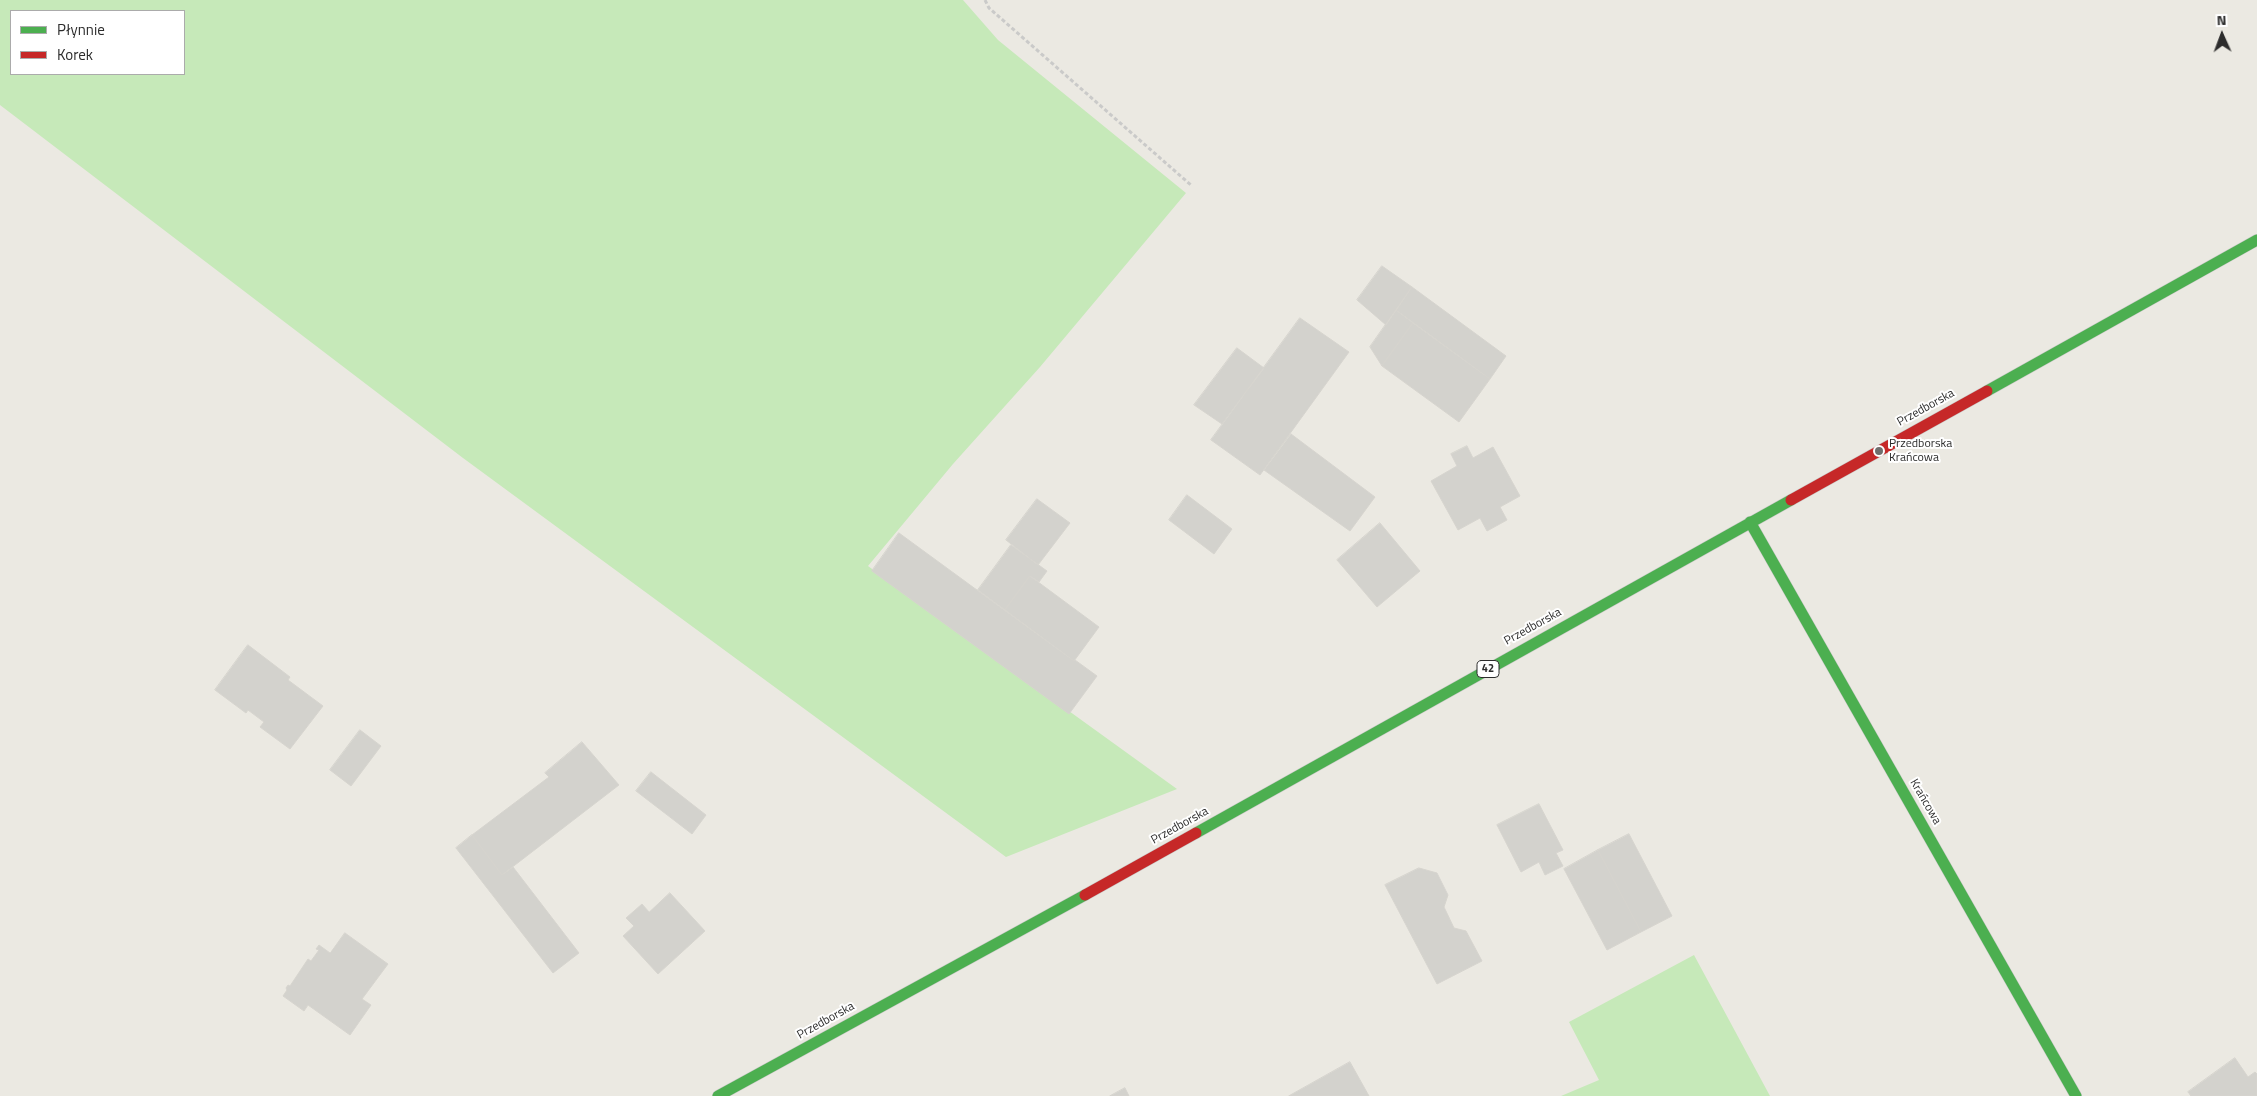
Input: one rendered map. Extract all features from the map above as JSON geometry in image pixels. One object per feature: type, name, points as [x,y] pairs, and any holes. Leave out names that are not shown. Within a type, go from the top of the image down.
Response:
[{"type":"main road","name":"Przedborska","points":[[718,1096],[1019,932],[2257,240]]},
{"type":"main road","name":"Krańcowa","points":[[1750,522],[2076,1096]]},
{"type":"path","points":[[985,0],[989,8],[1192,186]]},
{"type":"green space","points":[[0,0],[963,0],[998,40],[1186,193],[1040,367],[953,464],[868,566],[1177,789],[1006,857],[463,458],[0,105]]},
{"type":"green space","points":[[1694,955],[1770,1096],[1561,1096],[1599,1080],[1569,1022]]},
{"type":"building","points":[[1382,266],[1412,287],[1386,325],[1357,300]]},
{"type":"building","points":[[1412,287],[1506,356],[1490,379],[1396,310]]},
{"type":"building","points":[[1396,310],[1413,323],[1382,366],[1370,347]]},
{"type":"building","points":[[1300,318],[1349,352],[1260,475],[1211,440]]},
{"type":"building","points":[[1413,323],[1490,379],[1459,422],[1382,366]]},
{"type":"building","points":[[1237,348],[1264,368],[1222,424],[1194,405]]},
{"type":"building","points":[[1291,434],[1375,497],[1350,531],[1264,470]]},
{"type":"building","points":[[1467,446],[1473,458],[1493,447],[1520,496],[1500,507],[1507,520],[1487,531],[1480,518],[1458,530],[1431,481],[1457,466],[1451,454]]},
{"type":"building","points":[[1187,495],[1232,529],[1214,554],[1169,520]]},
{"type":"building","points":[[1037,499],[1070,523],[1038,565],[1006,540]]},
{"type":"building","points":[[1380,523],[1420,571],[1377,607],[1337,560]]},
{"type":"building","points":[[899,533],[1097,676],[1069,714],[872,571]]},
{"type":"building","points":[[1011,545],[1047,571],[1039,582],[1030,576],[1005,610],[978,590]]},
{"type":"building","points":[[1030,576],[1099,627],[1074,661],[1005,610]]},
{"type":"building","points":[[248,645],[290,677],[288,680],[323,706],[290,749],[260,727],[264,722],[248,710],[246,713],[215,690]]},
{"type":"building","points":[[360,730],[381,746],[351,786],[330,770]]},
{"type":"building","points":[[582,742],[619,785],[502,875],[472,835],[549,777],[545,773]]},
{"type":"building","points":[[651,772],[706,815],[692,834],[636,791]]},
{"type":"building","points":[[1539,804],[1563,850],[1556,853],[1563,866],[1545,875],[1539,862],[1521,872],[1497,825]]},
{"type":"building","points":[[1629,834],[1672,916],[1641,932],[1598,850]]},
{"type":"building","points":[[472,835],[502,875],[513,867],[579,953],[553,973],[456,848]]},
{"type":"building","points":[[1598,850],[1641,932],[1607,950],[1564,869]]},
{"type":"building","points":[[1419,868],[1437,873],[1448,895],[1444,907],[1454,928],[1466,931],[1482,961],[1437,984],[1385,885]]},
{"type":"building","points":[[670,893],[705,931],[658,974],[623,936],[634,926],[626,918],[642,904],[649,912]]},
{"type":"building","points":[[345,933],[388,964],[362,999],[371,1005],[350,1035],[308,1005],[304,1011],[283,996],[288,985],[290,986],[308,959],[311,961],[319,950],[316,949],[319,945],[330,953]]},
{"type":"building","points":[[2235,1058],[2248,1077],[2255,1072],[2257,1074],[2257,1096],[2191,1096],[2188,1092]]},
{"type":"building","points":[[1350,1062],[1369,1096],[1289,1096]]},
{"type":"building","points":[[1125,1088],[1129,1096],[1110,1096]]},
{"type":"traffic: fast","points":[[1987,391],[2257,240]]},
{"type":"traffic: fast","points":[[1196,833],[1791,500]]},
{"type":"traffic: fast","points":[[1750,522],[2076,1096]]},
{"type":"traffic: fast","points":[[718,1096],[1085,895]]},
{"type":"traffic: jam","points":[[1791,500],[1987,391]]},
{"type":"traffic: jam","points":[[1085,895],[1196,833]]},
{"type":"place","name":"Przedborska Krańcowa","points":[[1879,451]]}]
